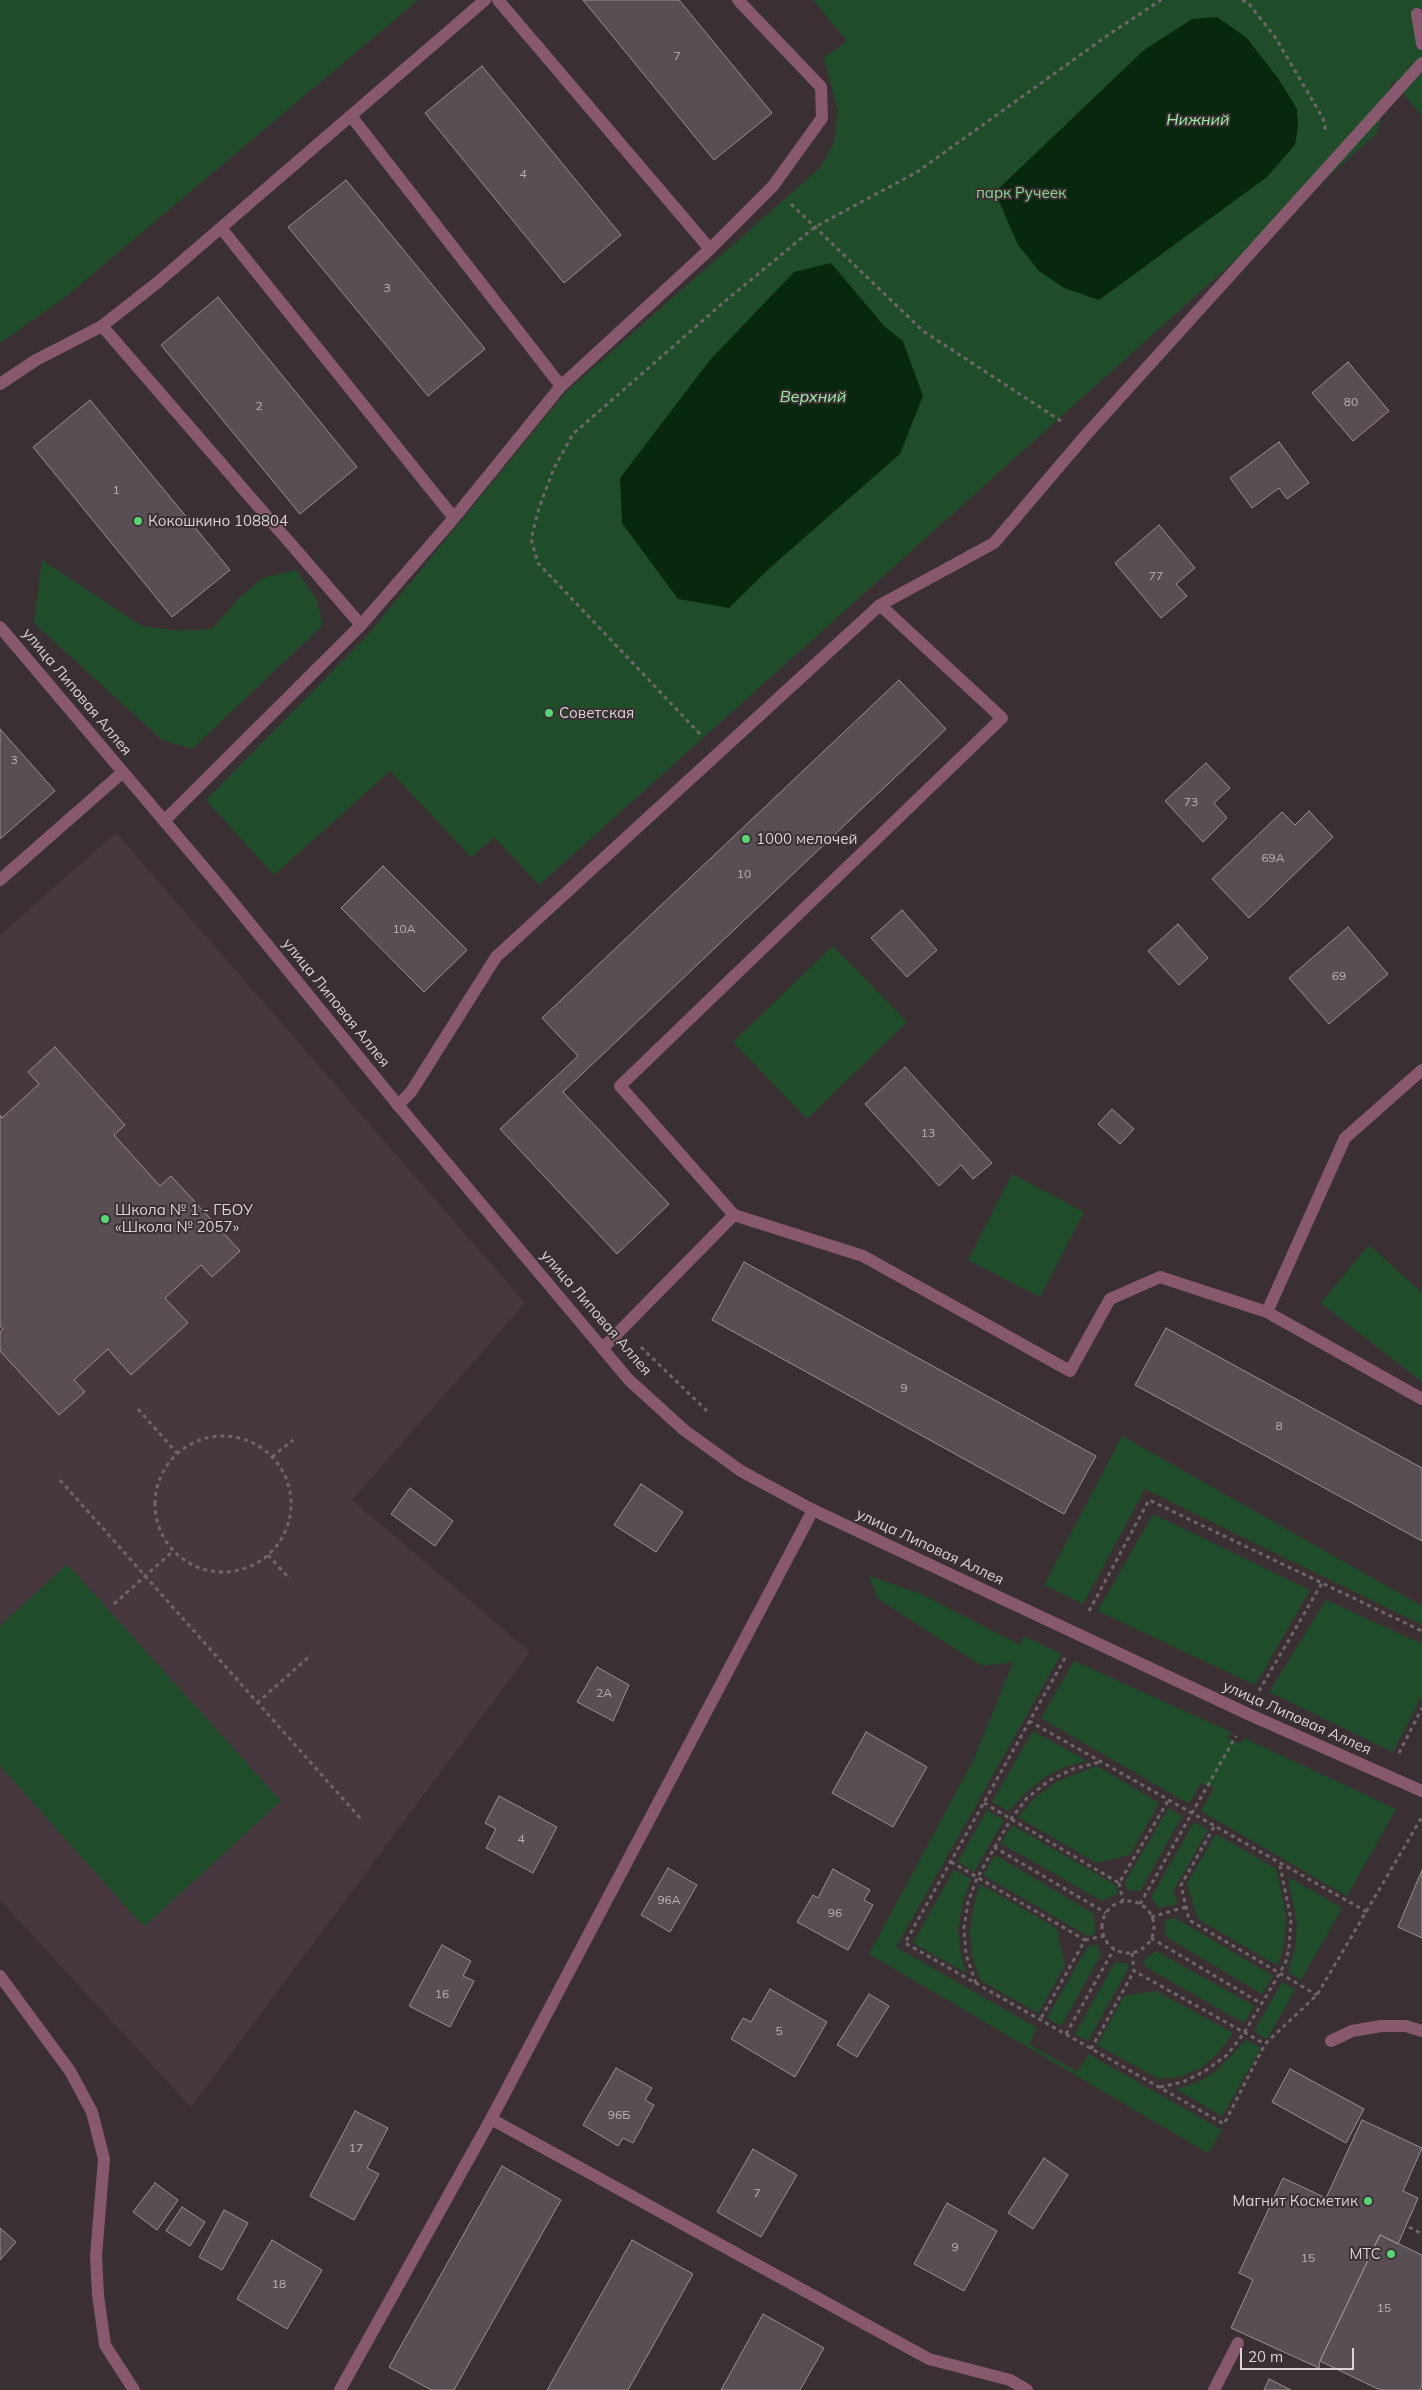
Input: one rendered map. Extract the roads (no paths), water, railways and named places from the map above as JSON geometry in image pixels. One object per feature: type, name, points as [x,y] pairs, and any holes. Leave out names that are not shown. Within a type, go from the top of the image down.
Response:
[{"type":"street","points":[[0,384],[36,360],[102,326],[221,228],[485,0]]},
{"type":"street","points":[[498,0],[710,249]]},
{"type":"street","points":[[164,821],[361,625],[454,518],[561,386],[710,249],[773,186],[822,118],[821,87],[738,0]]},
{"type":"street","points":[[1416,14],[1422,44]]},
{"type":"street","points":[[398,1105],[411,1092],[496,957],[880,605],[994,543],[1085,436],[1422,62]]},
{"type":"street","points":[[351,116],[561,386]]},
{"type":"street","points":[[221,228],[454,518]]},
{"type":"street","points":[[102,326],[361,625]]},
{"type":"street","points":[[880,605],[1002,718],[620,1086],[734,1215],[863,1256],[1070,1372],[1110,1298],[1160,1277],[1267,1312],[1422,1399]]},
{"type":"street","name":"улица Липовая Аллея","points":[[0,626],[164,821],[398,1105],[630,1380],[684,1430],[718,1456],[813,1510],[1248,1714],[1422,1791]]},
{"type":"street","points":[[0,880],[123,772]]},
{"type":"street","points":[[1267,1312],[1345,1138],[1422,1070]]},
{"type":"street","points":[[603,1348],[734,1215]]},
{"type":"street","points":[[340,2390],[491,2119],[813,1510]]},
{"type":"street","points":[[0,1976],[70,2071],[92,2112],[104,2159],[96,2256],[98,2295],[105,2345],[134,2390]]},
{"type":"street","points":[[1331,2041],[1352,2031],[1381,2026],[1406,2026],[1422,2031]]},
{"type":"street","points":[[491,2119],[929,2359],[1010,2380],[1027,2390]]},
{"type":"street","points":[[1214,2390],[1238,2344]]},
{"type":"water","name":"Нижний","points":[[1217,17],[1246,37],[1278,78],[1297,109],[1298,126],[1295,145],[1267,177],[1099,300],[1064,288],[1039,271],[1018,245],[995,192],[1144,50],[1192,19]]},
{"type":"water","name":"Верхний","points":[[831,263],[885,327],[903,341],[923,396],[900,454],[772,566],[729,608],[678,599],[622,523],[620,478],[710,360],[794,272]]},
{"type":"place","name":"Кокошкино 108804","points":[[138,521]]},
{"type":"place","name":"Советская","points":[[549,713]]},
{"type":"place","name":"1000 мелочей","points":[[746,839]]},
{"type":"place","name":"Школа № 1 - ГБОУ «Школа № 2057»","points":[[105,1219]]},
{"type":"place","name":"Магнит Косметик","points":[[1368,2201]]},
{"type":"place","name":"МТС","points":[[1391,2254]]},
{"type":"park label","name":"парк Ручеек","points":[[1021,193]]}]
